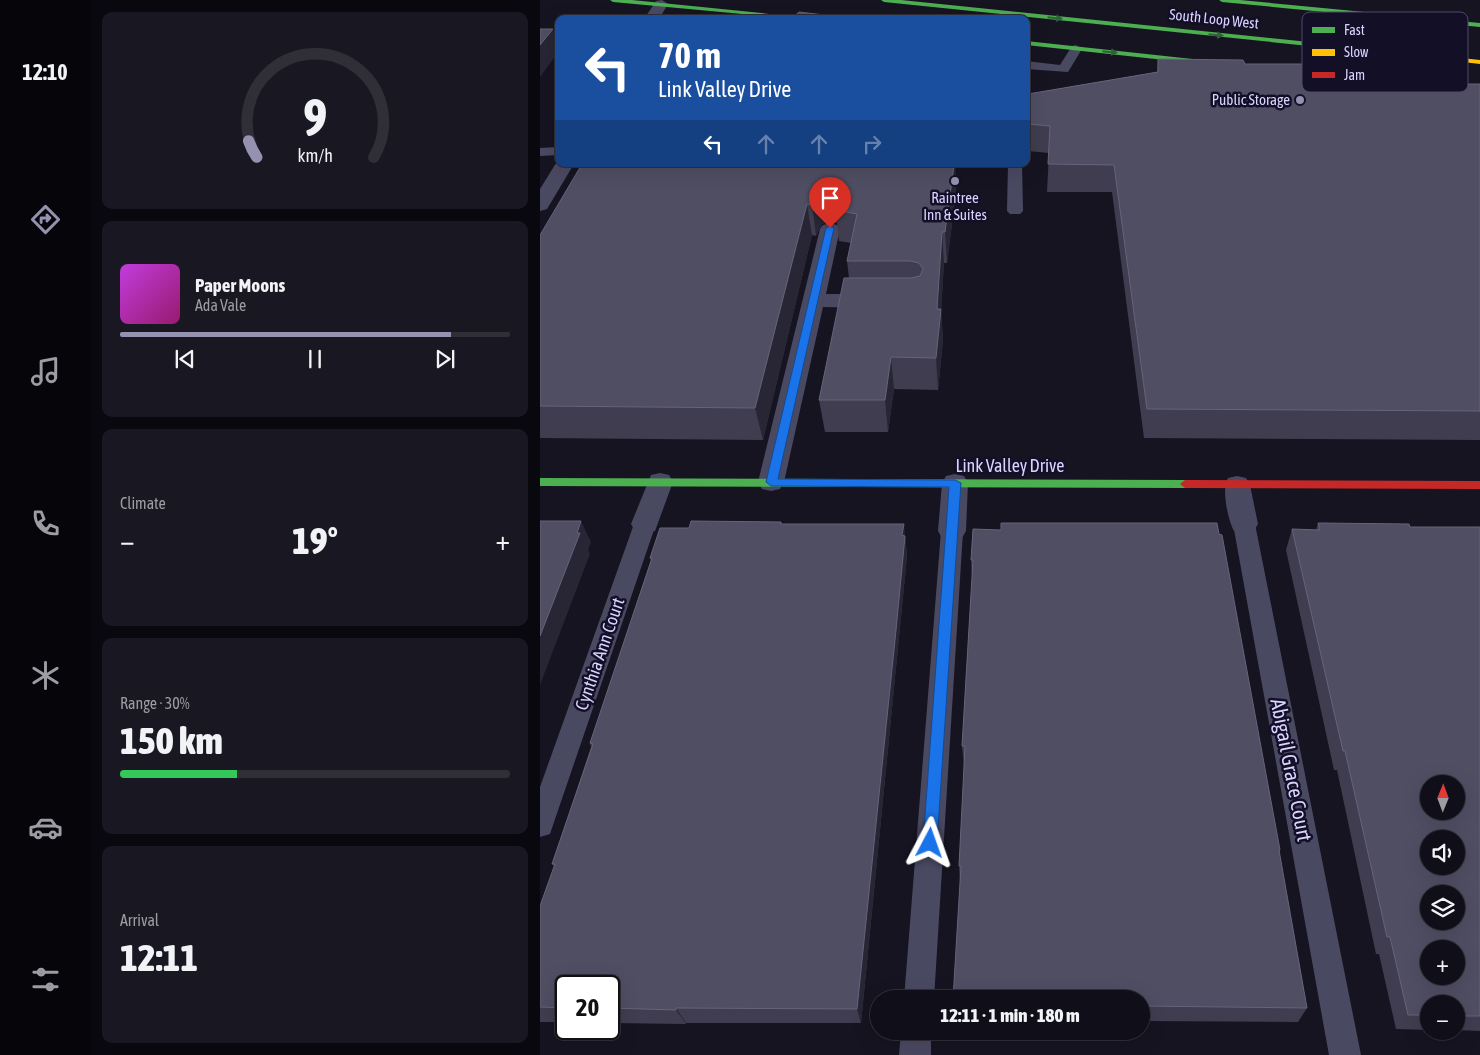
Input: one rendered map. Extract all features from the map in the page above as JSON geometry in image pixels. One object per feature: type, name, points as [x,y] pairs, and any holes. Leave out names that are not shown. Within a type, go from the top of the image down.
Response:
[{"type":"main road","points":[[613,0],[775,15]]},
{"type":"main road","name":"South Loop West","points":[[884,0],[1028,15]]},
{"type":"main road","name":"South Loop West","points":[[1222,0],[1346,12]]},
{"type":"main road","name":"South Loop West","points":[[1030,15],[1302,43]]},
{"type":"main road","points":[[1030,43],[1224,65]]},
{"type":"main road","name":"Link Valley Drive","points":[[540,482],[1480,485]]},
{"type":"street","points":[[654,15],[660,4]]},
{"type":"street","points":[[540,205],[563,167]]},
{"type":"street","points":[[771,482],[830,228]]},
{"type":"street","points":[[814,300],[893,301]]},
{"type":"street","name":"Cynthia Ann Court","points":[[645,524],[660,482]]},
{"type":"street","points":[[952,531],[955,483]]},
{"type":"street","name":"Abigail Grace Court","points":[[1237,485],[1244,524]]},
{"type":"lane","points":[[1030,66],[1064,69],[1076,49]]},
{"type":"lane","points":[[540,152],[555,151]]},
{"type":"lane","points":[[1015,167],[1015,211]]},
{"type":"lane","name":"Cynthia Ann Court","points":[[540,825],[645,524]]},
{"type":"lane","name":"Abigail Grace Court","points":[[1244,524],[1345,1055]]},
{"type":"lane","points":[[920,990],[952,531]]},
{"type":"lane","points":[[915,1055],[916,1040]]},
{"type":"building","points":[[799,12],[825,15],[796,15]]},
{"type":"building","points":[[540,29],[553,29],[540,45]]},
{"type":"building","points":[[1158,59],[1243,60],[1245,64],[1302,64],[1302,92],[1468,92],[1468,84],[1480,84],[1480,411],[1147,409],[1114,165],[1048,164],[1050,126],[1030,124],[1030,94],[1158,72]]},
{"type":"building","points":[[580,167],[954,167],[945,232],[942,232],[937,309],[941,309],[936,358],[891,357],[885,400],[819,400],[844,278],[911,278],[920,276],[923,269],[919,263],[910,261],[847,261],[857,214],[835,210],[837,197],[833,193],[826,191],[817,193],[812,205],[807,204],[755,408],[540,406],[540,235]]},
{"type":"building","points":[[540,521],[581,521],[577,533],[580,533],[540,636]]},
{"type":"building","points":[[691,521],[781,522],[781,524],[904,524],[902,535],[905,536],[896,630],[857,1009],[676,1008],[676,1010],[620,1008],[620,975],[555,975],[555,1008],[540,1007],[540,906],[555,864],[552,864],[593,744],[590,743],[652,558],[650,558],[660,528],[689,528]]},
{"type":"building","points":[[1001,523],[1217,523],[1219,534],[1222,535],[1307,1008],[1150,1006],[1150,990],[954,990],[961,866],[959,866],[965,746],[962,746],[973,560],[971,560],[973,529],[1001,530]]},
{"type":"building","points":[[1318,523],[1409,524],[1410,527],[1480,527],[1480,1016],[1465,1016],[1465,995],[1420,995],[1420,1015],[1408,1015],[1390,937],[1387,937],[1292,529],[1320,530]]},
{"type":"traffic: fast","points":[[613,0],[774,15]]},
{"type":"traffic: fast","points":[[884,0],[1029,15]]},
{"type":"traffic: fast","points":[[1222,0],[1346,12]]},
{"type":"traffic: fast","points":[[1030,15],[1302,43]]},
{"type":"traffic: fast","points":[[1468,24],[1480,25]]},
{"type":"traffic: fast","points":[[1030,43],[1211,63]]},
{"type":"traffic: fast","points":[[540,482],[1185,484]]},
{"type":"traffic: slow","points":[[1468,61],[1480,62]]},
{"type":"traffic: jam","points":[[1185,484],[1480,485]]},
{"type":"place","name":"Public Storage","points":[[1300,100]]},
{"type":"place","name":"Raintree Inn & Suites","points":[[955,181]]},
{"type":"route","points":[[830,228],[771,482],[955,483],[930,843]]}]
